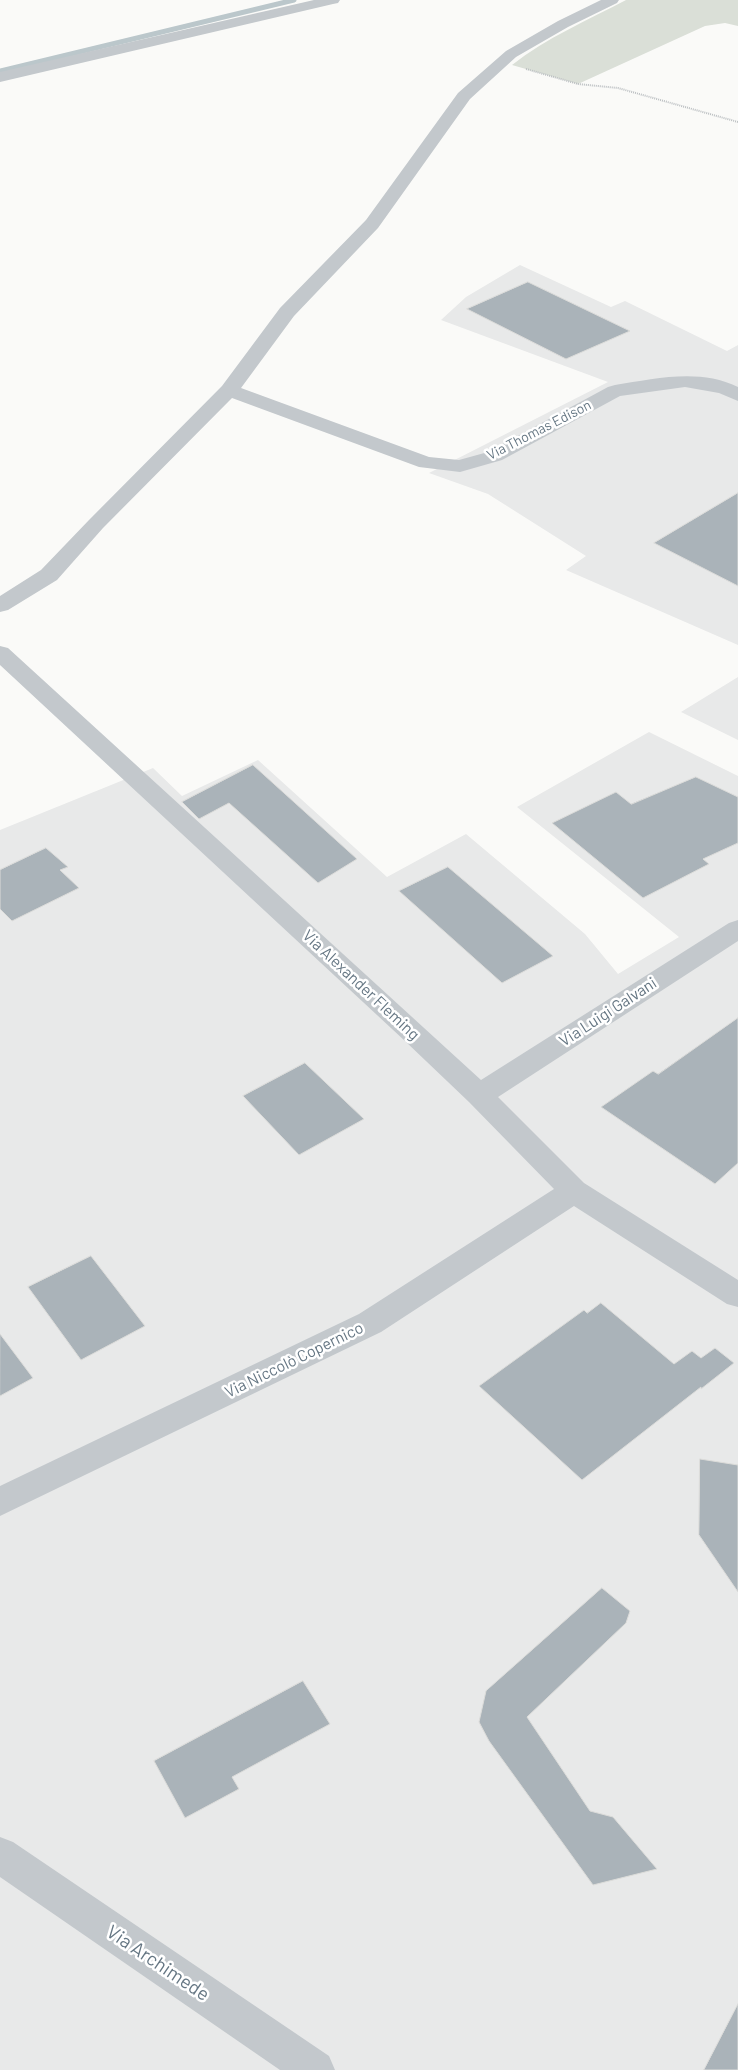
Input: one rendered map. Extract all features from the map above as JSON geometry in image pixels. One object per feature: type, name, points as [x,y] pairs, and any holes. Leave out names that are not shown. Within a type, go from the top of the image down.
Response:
[{"type":"street","points":[[0,64],[269,0]]},
{"type":"street","points":[[0,77],[333,0]]},
{"type":"street","points":[[0,604],[49,575],[96,524],[229,390],[287,312],[372,224],[464,96],[511,54],[563,24],[612,0]]},
{"type":"street","name":"Via Thomas Edison","points":[[229,390],[426,463],[460,466],[495,456],[615,391],[685,381],[724,388],[738,395]]},
{"type":"street","name":"Via Alexander Fleming","points":[[0,653],[479,1095],[574,1191],[738,1295]]},
{"type":"street","name":"Via Luigi Galvani","points":[[479,1095],[738,929]]},
{"type":"street","name":"Via Niccolò Copernico","points":[[0,1502],[370,1323],[574,1191]]},
{"type":"street","name":"Via Archimede","points":[[0,1855],[315,2070]]},
{"type":"path","points":[[502,62],[578,84],[618,88],[738,122]]},
{"type":"shaded area","points":[[626,0],[738,0],[738,26],[725,23],[705,26],[578,84],[512,65],[553,38]]},
{"type":"shaded area","points":[[520,265],[611,307],[625,301],[727,351],[738,345],[738,645],[566,570],[586,556],[488,494],[429,473],[608,382],[441,320],[466,297]]},
{"type":"shaded area","points":[[738,677],[738,740],[681,712]]},
{"type":"shaded area","points":[[649,732],[738,776],[738,2070],[0,2070],[0,830],[153,768],[182,796],[258,760],[387,877],[466,834],[585,934],[618,974],[679,937],[517,807]]},
{"type":"building","points":[[528,282],[630,331],[566,359],[467,309]]},
{"type":"building","points":[[738,493],[738,586],[654,543]]},
{"type":"building","points":[[253,765],[357,859],[318,883],[229,803],[199,819],[182,802]]},
{"type":"building","points":[[696,777],[738,797],[738,843],[703,859],[709,864],[643,898],[552,823],[616,792],[631,804]]},
{"type":"building","points":[[46,848],[68,867],[60,870],[79,888],[12,921],[0,909],[0,870]]},
{"type":"building","points":[[448,867],[553,956],[502,983],[399,891]]},
{"type":"building","points":[[738,1018],[738,1163],[715,1184],[601,1107],[653,1071],[658,1074]]},
{"type":"building","points":[[305,1063],[364,1119],[299,1155],[243,1096]]},
{"type":"building","points":[[91,1256],[145,1326],[81,1360],[28,1287]]},
{"type":"building","points":[[601,1303],[674,1364],[692,1351],[701,1358],[715,1348],[734,1363],[582,1480],[479,1386],[584,1310],[587,1313]]},
{"type":"building","points":[[0,1334],[33,1378],[0,1396]]},
{"type":"building","points":[[700,1459],[738,1465],[738,1592],[699,1535]]},
{"type":"building","points":[[602,1588],[630,1611],[626,1623],[527,1717],[590,1811],[613,1817],[657,1869],[593,1885],[489,1741],[479,1722],[486,1691]]},
{"type":"building","points":[[303,1681],[330,1724],[232,1777],[239,1789],[185,1818],[154,1761]]},
{"type":"building","points":[[738,2004],[738,2070],[704,2070]]},
{"type":"waterway","points":[[0,71],[294,0]]}]
